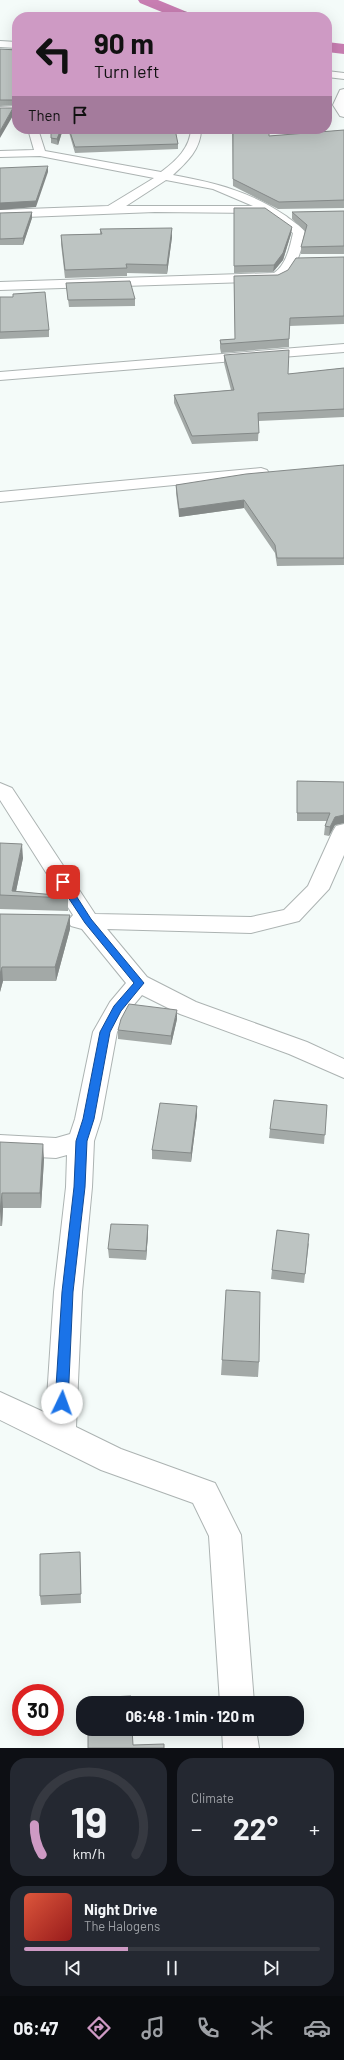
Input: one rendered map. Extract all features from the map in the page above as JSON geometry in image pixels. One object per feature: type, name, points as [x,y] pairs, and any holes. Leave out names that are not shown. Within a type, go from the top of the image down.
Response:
[{"type":"street","points":[[0,44],[12,45]]},
{"type":"street","points":[[332,75],[344,76]]},
{"type":"street","points":[[344,92],[338,105],[344,114]]},
{"type":"street","points":[[0,110],[12,109]]},
{"type":"street","points":[[34,134],[40,153]]},
{"type":"street","points":[[106,209],[123,203],[143,191],[161,177],[195,143],[196,134]]},
{"type":"street","points":[[0,154],[40,153],[228,190],[272,213],[299,232],[296,248],[289,260],[286,270],[277,277],[0,286]]},
{"type":"street","points":[[0,214],[87,212],[106,209],[222,208],[298,214]]},
{"type":"street","points":[[289,260],[305,259]]},
{"type":"street","points":[[0,376],[344,348]]},
{"type":"street","points":[[0,497],[274,472]]},
{"type":"street","points":[[0,789],[5,792],[88,921],[139,983],[188,1008],[298,1048],[344,1069]]},
{"type":"street","points":[[56,920],[251,925],[291,916],[318,889],[344,831]]},
{"type":"street","points":[[60,1435],[68,1292],[79,1187],[81,1141],[88,1119],[105,1032],[118,1008],[139,983]]},
{"type":"street","points":[[0,1145],[56,1148],[81,1141]]},
{"type":"street","points":[[0,1406],[112,1460],[204,1493],[225,1535],[237,1696]]},
{"type":"street","points":[[240,1736],[241,1748]]},
{"type":"building","points":[[0,49],[12,50],[12,100],[0,100]]},
{"type":"building","points":[[0,108],[12,108],[12,110],[0,131]]},
{"type":"building","points":[[344,130],[344,200],[279,202],[233,179],[233,134],[269,134],[269,136],[294,134],[332,134],[332,131]]},
{"type":"building","points":[[51,134],[59,134],[57,139],[51,138]]},
{"type":"building","points":[[71,134],[176,134],[178,144],[75,147]]},
{"type":"building","points":[[48,166],[36,201],[0,203],[0,168]]},
{"type":"building","points":[[234,208],[265,208],[292,227],[283,253],[274,265],[234,266]]},
{"type":"building","points":[[344,211],[344,246],[301,247],[307,225],[292,212]]},
{"type":"building","points":[[32,212],[23,238],[0,239],[0,213]]},
{"type":"building","points":[[172,228],[167,265],[126,264],[127,268],[65,270],[61,235],[102,234],[100,229]]},
{"type":"building","points":[[344,257],[344,316],[290,318],[289,339],[221,344],[220,340],[235,339],[234,276],[278,275],[288,270],[296,258]]},
{"type":"building","points":[[130,281],[135,299],[68,300],[66,283]]},
{"type":"building","points":[[45,292],[49,330],[0,332],[0,297],[13,297],[13,294]]},
{"type":"building","points":[[289,350],[288,374],[344,368],[344,409],[258,413],[259,433],[192,436],[174,395],[234,390],[224,355]]},
{"type":"building","points":[[344,465],[344,558],[277,558],[275,545],[244,500],[179,509],[176,485],[246,474]]},
{"type":"building","points":[[297,781],[344,782],[344,815],[335,817],[330,827],[325,826],[330,813],[297,813]]},
{"type":"building","points":[[0,843],[22,844],[12,891],[66,896],[68,898],[0,895]]},
{"type":"building","points":[[0,914],[70,915],[55,967],[2,967],[0,974]]},
{"type":"building","points":[[129,1004],[177,1010],[171,1036],[118,1030],[121,1019]]},
{"type":"building","points":[[274,1100],[327,1105],[325,1135],[270,1129]]},
{"type":"building","points":[[160,1103],[197,1106],[191,1153],[152,1150]]},
{"type":"building","points":[[0,1142],[43,1144],[40,1193],[2,1193],[0,1211]]},
{"type":"building","points":[[111,1224],[148,1225],[146,1251],[108,1249]]},
{"type":"building","points":[[277,1230],[309,1234],[305,1274],[272,1270]]},
{"type":"building","points":[[226,1290],[260,1292],[259,1362],[222,1360]]},
{"type":"building","points":[[80,1552],[81,1594],[40,1596],[40,1554]]},
{"type":"building","points":[[88,1736],[132,1736],[133,1745],[164,1744],[164,1748],[88,1748]]},
{"type":"waterway","points":[[145,0],[175,12]]},
{"type":"waterway","points":[[332,48],[344,49]]},
{"type":"route","points":[[62,1403],[68,1292],[79,1187],[81,1141],[88,1119],[105,1032],[118,1008],[139,983],[88,921],[63,882]]}]
